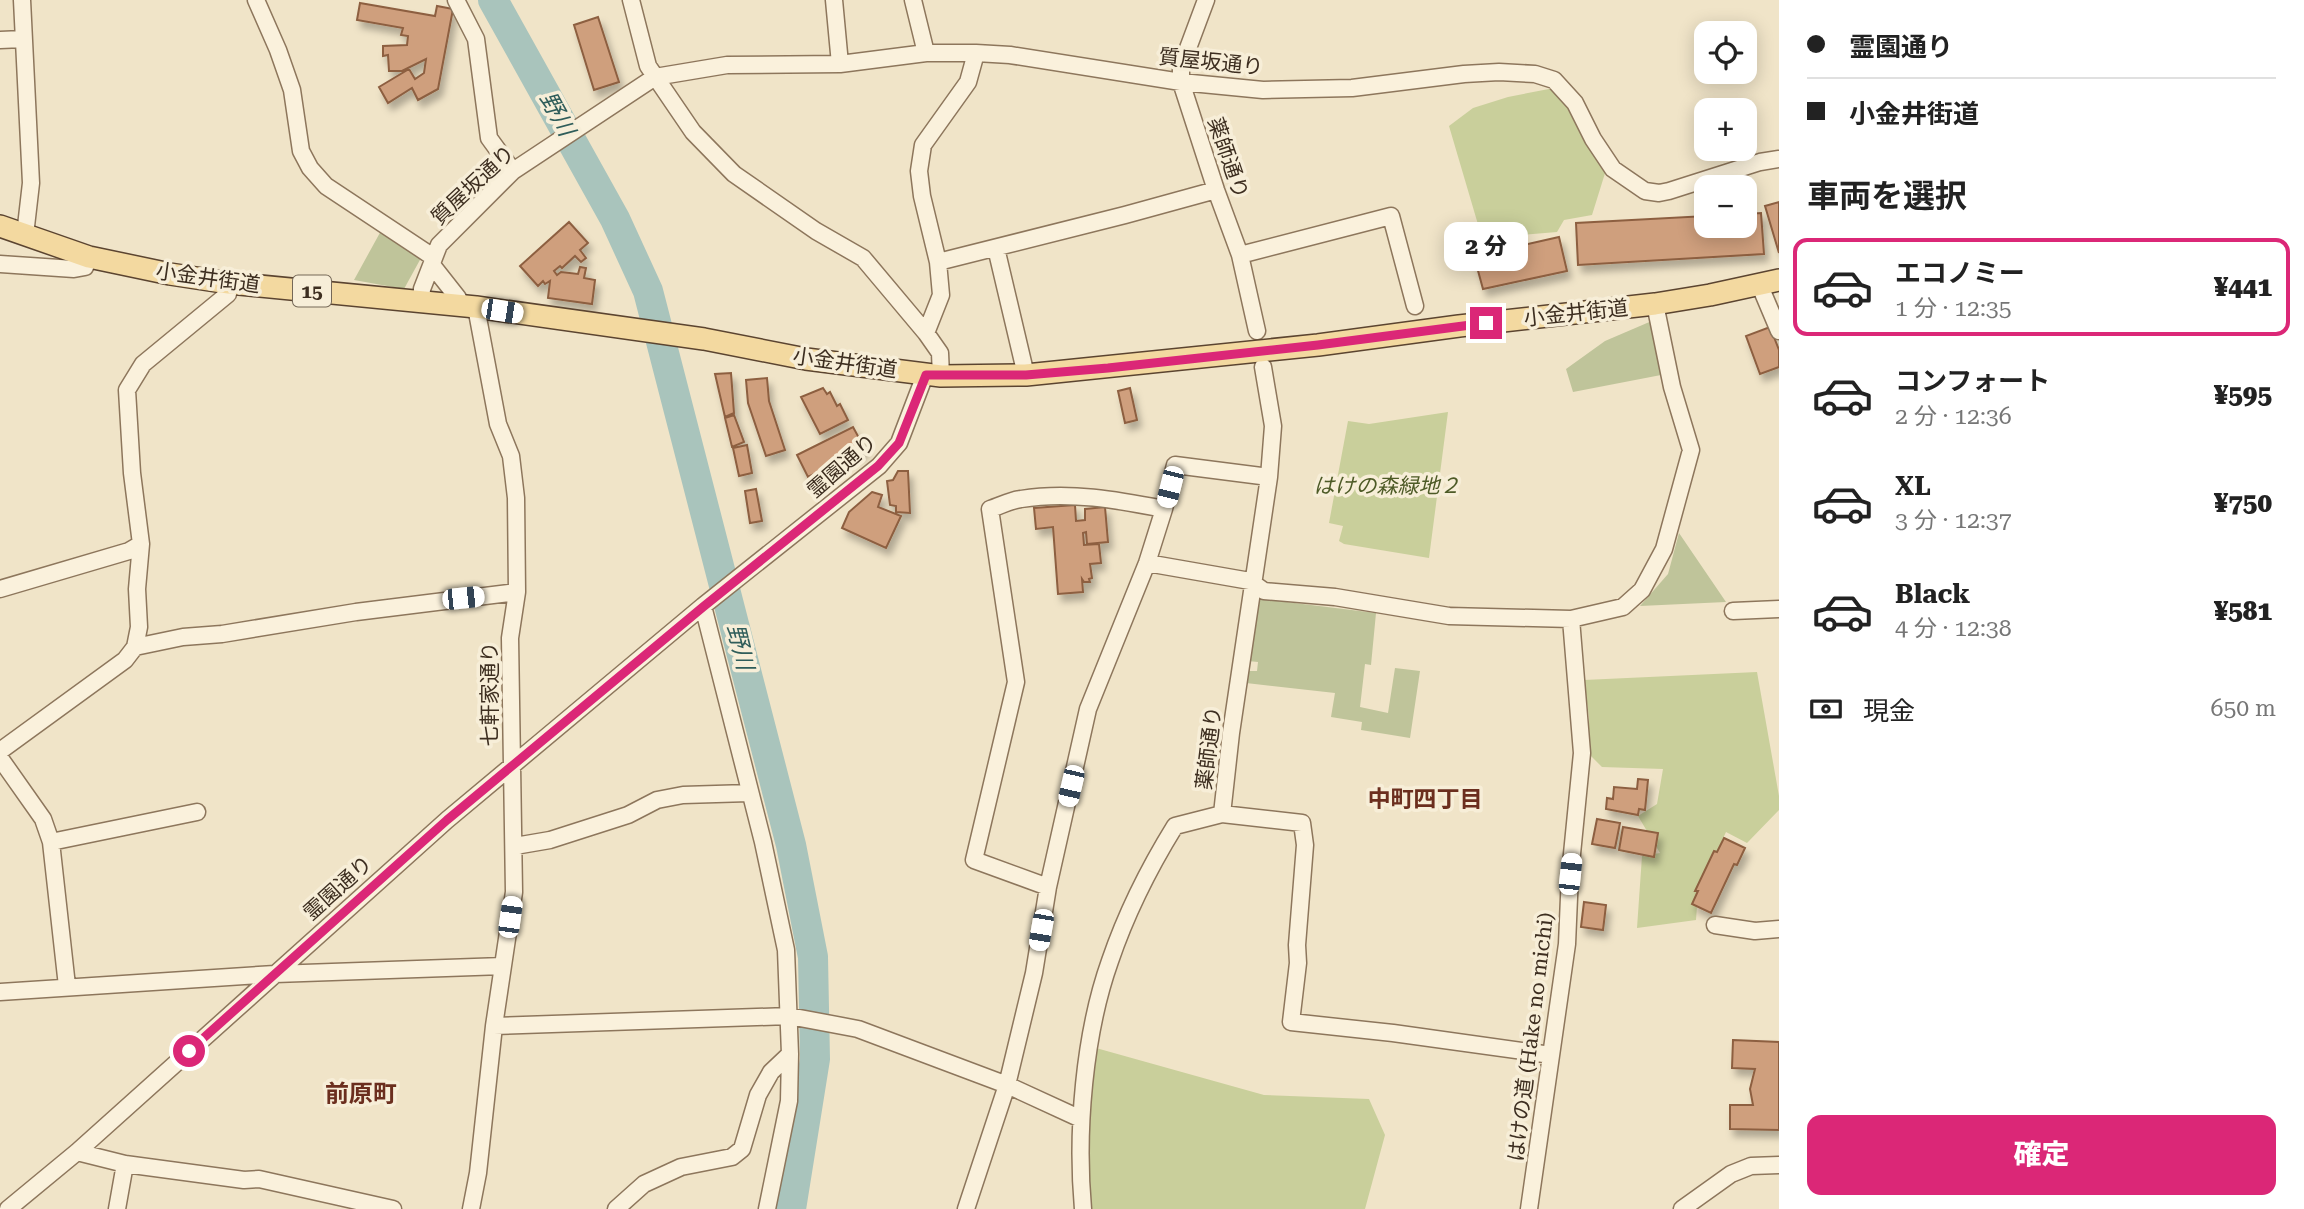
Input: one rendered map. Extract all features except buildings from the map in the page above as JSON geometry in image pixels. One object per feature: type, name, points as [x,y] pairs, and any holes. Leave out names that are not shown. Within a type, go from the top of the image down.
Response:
[{"type":"main road","name":"小金井街道","points":[[0,226],[89,257],[170,274],[229,283],[466,307],[704,339],[806,359],[933,375],[1026,375],[1318,345],[1655,304],[1770,283]]},
{"type":"street","points":[[22,0],[31,183],[25,235]]},
{"type":"street","name":"七軒家通り","points":[[256,0],[292,90],[301,151],[310,168],[326,186],[433,261],[466,307],[498,424],[511,456],[516,498],[517,592],[509,638],[514,892],[471,1209]]},
{"type":"street","points":[[456,0],[476,39],[489,138],[513,171]]},
{"type":"street","points":[[631,0],[649,66],[693,132],[734,174],[817,231],[863,258],[940,353],[933,375]]},
{"type":"street","points":[[834,0],[839,64]]},
{"type":"street","points":[[913,0],[926,53]]},
{"type":"street","name":"薬師通り","points":[[1206,0],[1181,67],[1181,82],[1240,255],[1257,331]]},
{"type":"street","points":[[0,40],[23,39]]},
{"type":"street","name":"質屋坂通り","points":[[421,302],[422,289],[439,245],[513,171],[655,77],[727,65],[839,64],[926,53],[976,53],[1010,55],[1181,82],[1263,90],[1352,88],[1464,74],[1535,74],[1554,80],[1575,103],[1593,139],[1613,169],[1645,191],[1669,191],[1760,162],[1779,159]]},
{"type":"street","points":[[926,333],[941,295],[938,262],[922,196],[919,171],[923,145],[968,82],[976,53]]},
{"type":"street","points":[[938,262],[1216,190]]},
{"type":"street","points":[[1240,255],[1391,216],[1415,306]]},
{"type":"street","points":[[996,248],[1026,375]]},
{"type":"street","points":[[0,264],[74,269],[85,267],[89,257]]},
{"type":"street","points":[[0,751],[125,660],[135,647],[139,627],[137,589],[141,544],[132,473],[127,390],[143,365],[228,294],[229,283]]},
{"type":"street","points":[[1770,283],[1779,331]]},
{"type":"street","points":[[1147,563],[1250,581],[1264,591],[1335,597],[1450,617],[1571,619],[1623,607],[1642,590],[1664,549],[1691,450],[1672,387],[1655,304]]},
{"type":"street","name":"薬師通り","points":[[1083,1209],[1080,1175],[1082,1119],[1098,1002],[1110,959],[1152,865],[1175,826],[1222,814],[1269,477],[1273,426],[1263,367]]},
{"type":"street","name":"霊園通り","points":[[8,1209],[77,1152],[447,820],[703,607],[878,466],[899,443],[933,375]]},
{"type":"street","points":[[966,1209],[1007,1084],[1034,972],[1048,887],[1088,709],[1147,563],[1175,465],[1269,477]]},
{"type":"street","points":[[1048,887],[974,860],[1016,682],[990,509],[1018,499],[1051,496],[1109,499],[1164,509]]},
{"type":"street","points":[[0,589],[129,551],[141,544]]},
{"type":"street","points":[[135,647],[183,637],[222,634],[356,612],[517,592]]},
{"type":"street","points":[[703,607],[763,842],[786,950],[789,1101],[767,1209]]},
{"type":"street","points":[[1733,611],[1779,608]]},
{"type":"street","name":"はけの道 (Hake no michi)","points":[[1529,1209],[1567,944],[1570,874],[1582,753],[1571,619]]},
{"type":"street","points":[[0,758],[43,819],[51,842],[67,986]]},
{"type":"street","points":[[514,846],[550,840],[628,815],[657,800],[683,795],[749,793]]},
{"type":"street","points":[[51,842],[197,812]]},
{"type":"street","points":[[1222,814],[1302,823],[1306,845],[1291,1023],[1393,1033],[1551,1055]]},
{"type":"street","points":[[1715,925],[1755,931],[1779,929]]},
{"type":"street","points":[[0,992],[275,974],[503,966]]},
{"type":"street","points":[[494,1026],[789,1016],[853,1027],[1007,1084],[1082,1119]]},
{"type":"street","points":[[616,1209],[645,1184],[681,1167],[732,1157],[741,1149],[758,1095],[771,1072],[790,1054]]},
{"type":"street","points":[[77,1152],[125,1164],[244,1180],[259,1179],[393,1209]]},
{"type":"street","points":[[117,1209],[125,1164]]},
{"type":"street","points":[[1682,1209],[1731,1174],[1751,1166],[1779,1165]]},
{"type":"green space","points":[[1554,88],[1575,113],[1606,170],[1592,215],[1564,220],[1557,232],[1482,238],[1449,126],[1473,108],[1508,97]]},
{"type":"green space","points":[[382,229],[421,258],[404,289],[354,280]]},
{"type":"green space","points":[[1654,320],[1661,375],[1573,392],[1566,369],[1605,341]]},
{"type":"green space","name":"はけの森緑地２","points":[[1448,412],[1429,558],[1339,541],[1343,526],[1329,523],[1348,421],[1369,424]]},
{"type":"green space","points":[[1679,533],[1726,602],[1640,606],[1668,574]]},
{"type":"green space","points":[[1261,599],[1376,613],[1371,665],[1365,664],[1360,707],[1388,713],[1395,668],[1420,671],[1410,738],[1361,730],[1362,722],[1331,717],[1335,693],[1246,683],[1248,671],[1257,671],[1258,662],[1248,661],[1256,606]]},
{"type":"green space","points":[[1757,672],[1779,796],[1779,810],[1747,843],[1726,832],[1698,892],[1696,920],[1637,928],[1642,856],[1660,853],[1638,816],[1657,804],[1663,769],[1602,767],[1589,754],[1589,717],[1584,680]]},
{"type":"green space","points":[[1096,1048],[1264,1095],[1369,1099],[1385,1135],[1365,1209],[1087,1209],[1087,1113]]},
{"type":"waterway","name":"野川","points":[[493,0],[615,219],[648,291],[791,845],[813,957],[815,1059],[791,1209]]},
{"type":"district","name":"中町四丁目","points":[[1425,799]]},
{"type":"district","name":"前原町","points":[[361,1094]]},
{"type":"route","points":[[189,1051],[447,820],[703,607],[878,466],[899,443],[926,375],[1026,375],[1108,368],[1486,323]]}]
